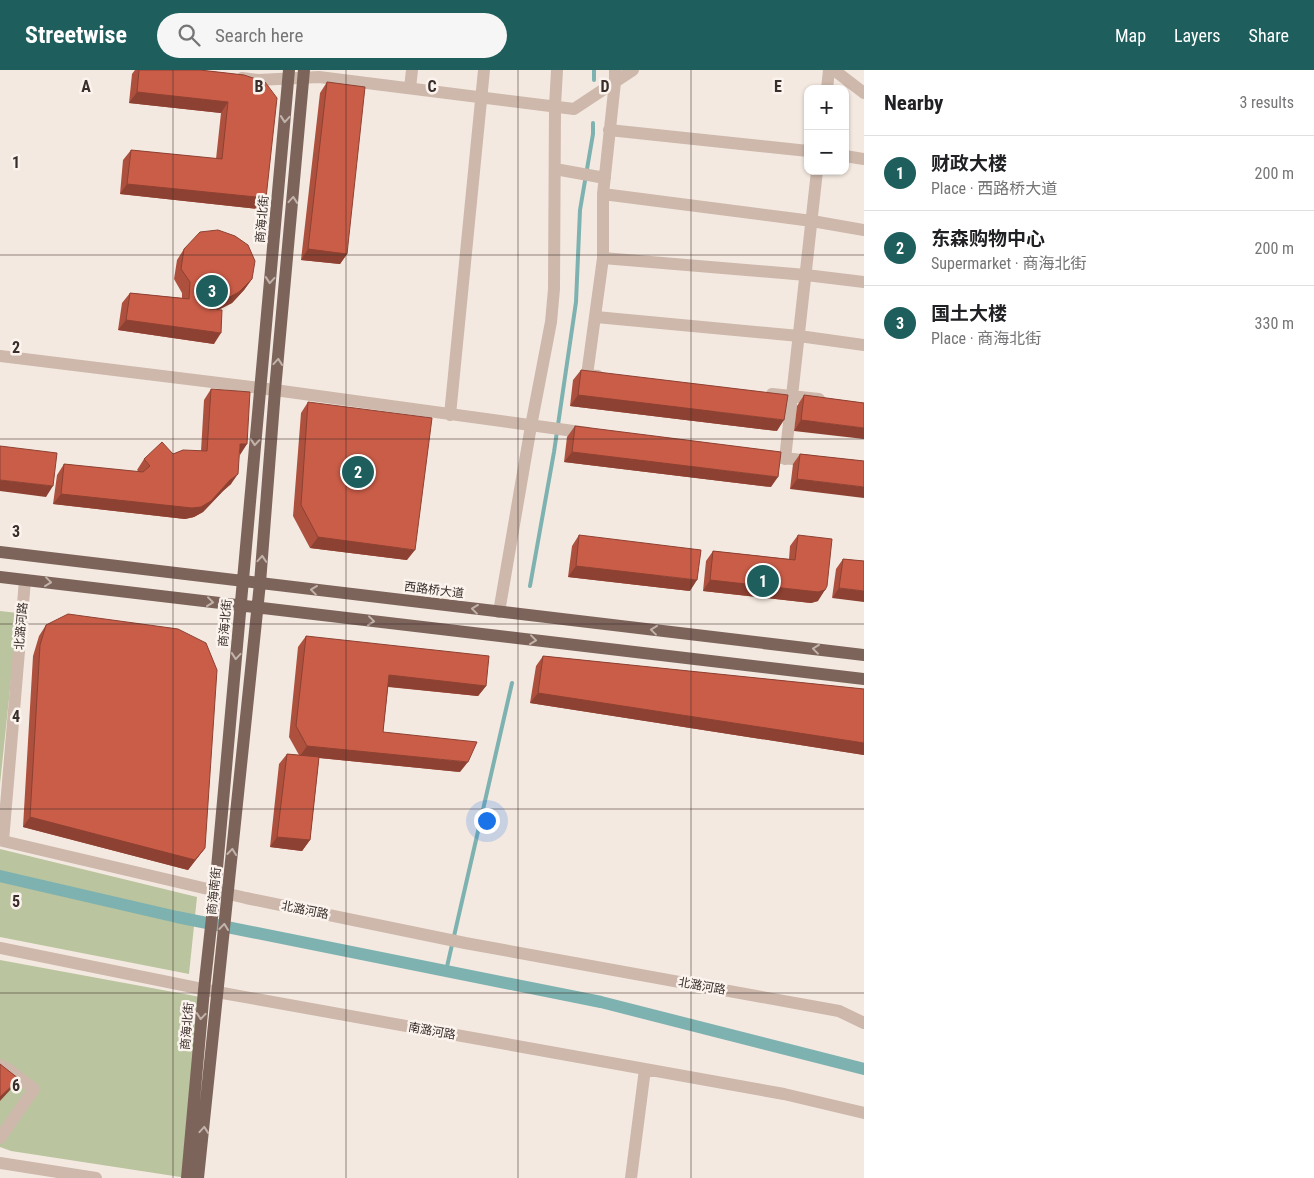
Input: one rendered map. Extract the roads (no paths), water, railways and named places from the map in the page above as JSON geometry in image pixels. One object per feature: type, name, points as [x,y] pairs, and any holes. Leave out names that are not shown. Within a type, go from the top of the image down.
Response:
[{"type":"main road","name":"商海北街","points":[[187,1178],[208,950],[221,896],[241,605],[288,74]]},
{"type":"main road","points":[[258,607],[275,390],[304,74]]},
{"type":"main road","name":"西路桥大道","points":[[0,552],[864,655]]},
{"type":"main road","points":[[0,576],[864,679]]},
{"type":"main road","name":"商海南街","points":[[198,1178],[221,953],[221,896],[258,607]]},
{"type":"street","points":[[410,88],[412,70]]},
{"type":"street","points":[[450,415],[484,70]]},
{"type":"street","points":[[499,612],[550,322],[554,289],[557,70]]},
{"type":"street","points":[[229,76],[258,80],[288,74],[304,74],[574,109],[615,76],[633,70]]},
{"type":"street","points":[[827,85],[829,70]]},
{"type":"street","points":[[834,70],[864,93]]},
{"type":"street","points":[[606,377],[587,375],[603,258],[603,194],[615,76]]},
{"type":"street","points":[[610,130],[804,151]]},
{"type":"street","points":[[849,157],[864,159]]},
{"type":"street","points":[[555,169],[605,178]]},
{"type":"street","points":[[785,459],[817,175]]},
{"type":"street","points":[[603,194],[812,221],[864,230]]},
{"type":"street","points":[[603,258],[806,275],[864,282]]},
{"type":"street","points":[[596,317],[799,336],[864,345]]},
{"type":"street","points":[[0,356],[260,388],[602,435]]},
{"type":"street","points":[[763,393],[828,400]]},
{"type":"street","points":[[756,455],[824,462]]},
{"type":"street","name":"北潞河路","points":[[25,580],[3,841],[221,896],[465,943],[839,1011],[864,1023]]},
{"type":"street","name":"南潞河路","points":[[0,948],[204,990],[784,1094],[864,1113]]},
{"type":"street","points":[[0,1065],[34,1089],[0,1138]]},
{"type":"street","points":[[631,1178],[646,1069]]},
{"type":"street","points":[[0,1163],[96,1178]]},
{"type":"waterway","points":[[594,70],[594,80]]},
{"type":"waterway","points":[[530,586],[554,452],[576,302],[580,210],[593,134],[593,123]]},
{"type":"waterway","points":[[446,971],[512,683]]},
{"type":"waterway","points":[[0,876],[177,917],[601,1002],[864,1069]]},
{"type":"place","name":"国土大楼","points":[[212,291]]},
{"type":"place","name":"东森购物中心","points":[[358,472]]},
{"type":"place","name":"财政大楼","points":[[763,581]]}]
